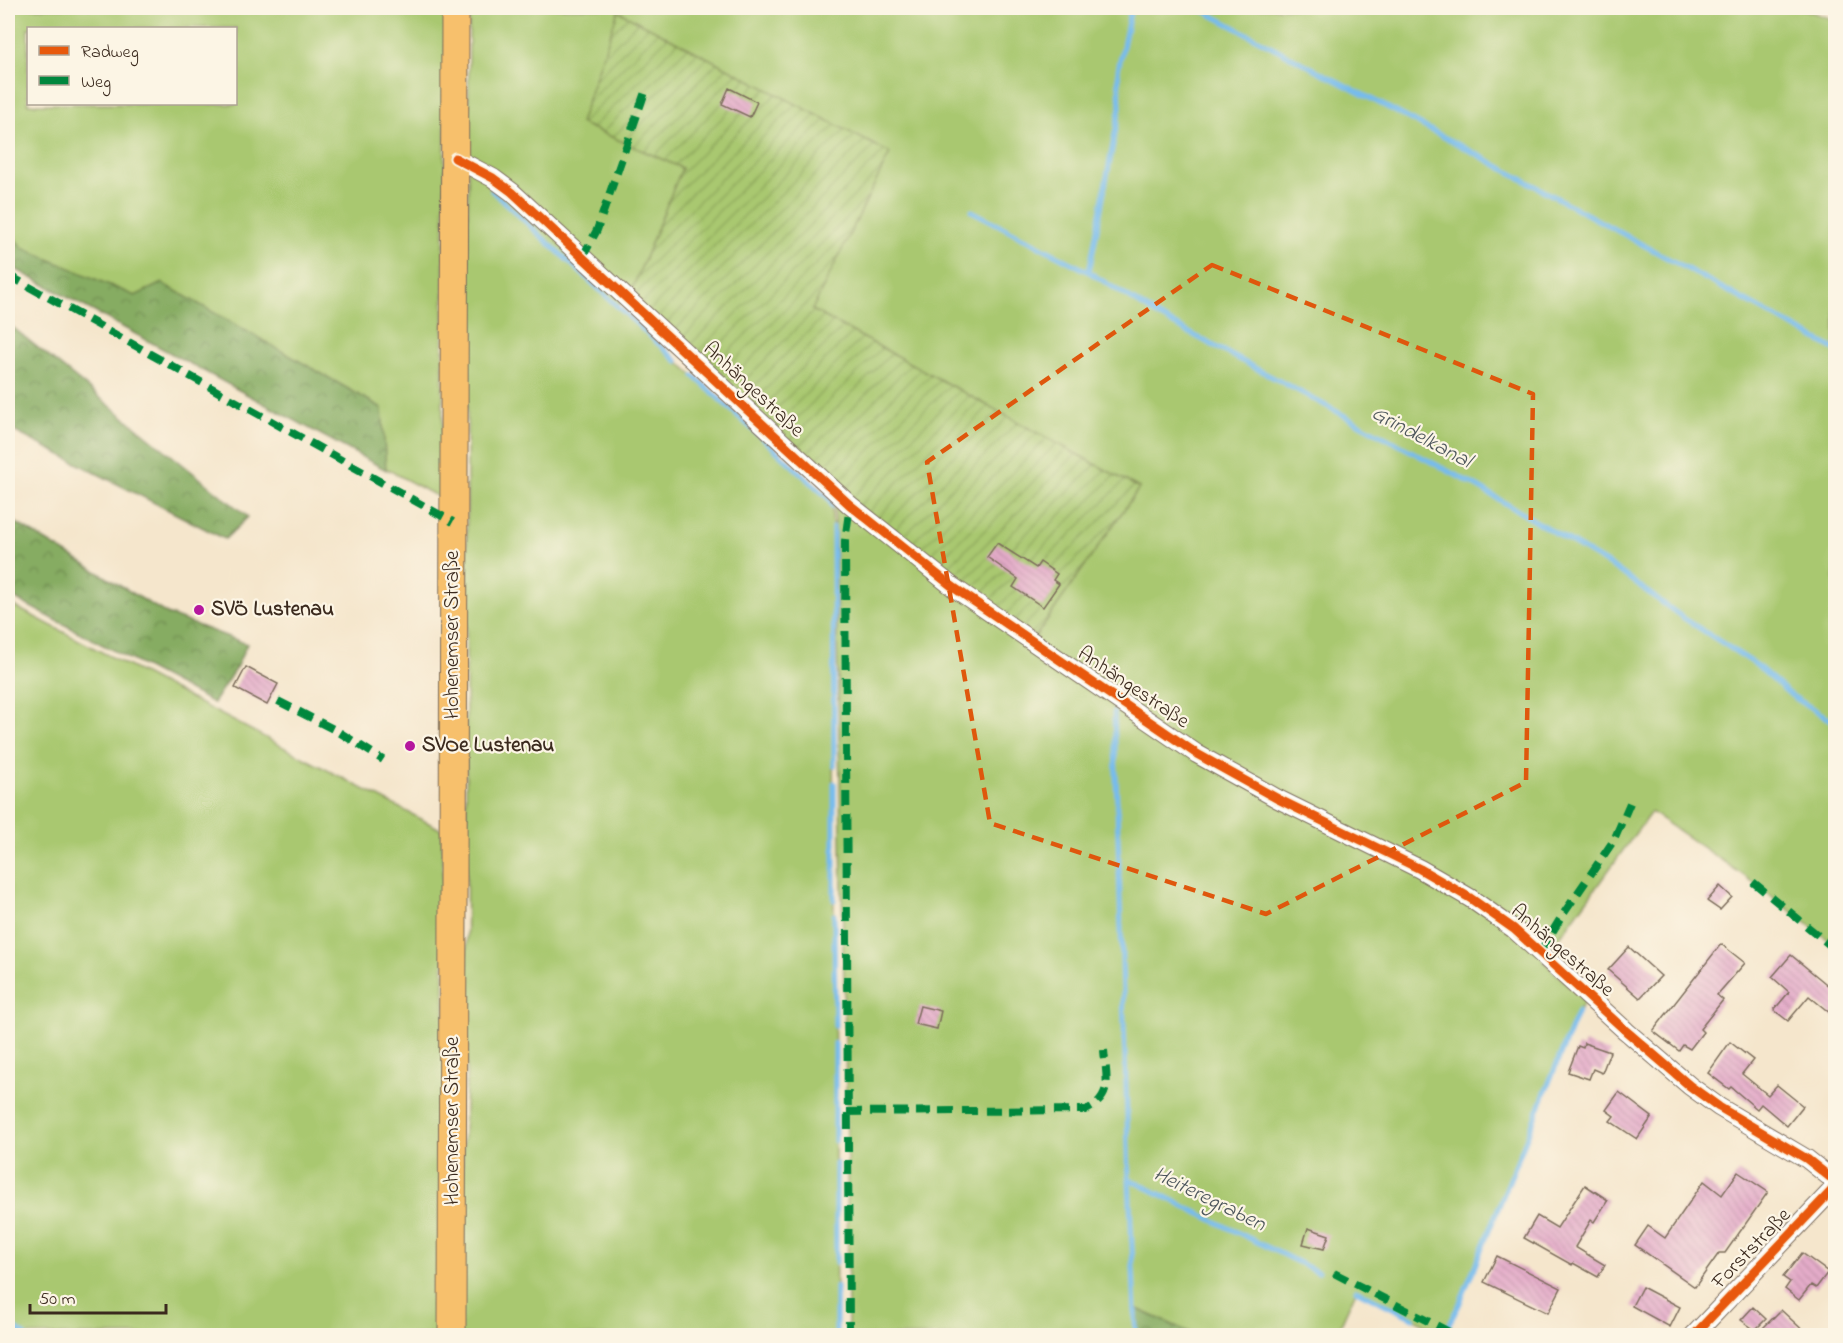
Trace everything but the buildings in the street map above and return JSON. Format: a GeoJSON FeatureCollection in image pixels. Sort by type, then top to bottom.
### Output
{"type":"FeatureCollection","features":[{"type":"Feature","properties":{"kind":"main road","name":"Hohenemser Straße"},"geometry":{"type":"LineString","coordinates":[[452,1335],[455,8]]}},
{"type":"Feature","properties":{"kind":"street","name":"Anhängestraße"},"geometry":{"type":"LineString","coordinates":[[455,158],[493,178],[512,192],[850,505],[953,587],[1197,754],[1278,799],[1420,869],[1470,898],[1514,929],[1684,1082],[1719,1107],[1807,1159],[1836,1184]]}},
{"type":"Feature","properties":{"kind":"street","name":"Forststraße"},"geometry":{"type":"LineString","coordinates":[[1693,1335],[1836,1184]]}},
{"type":"Feature","properties":{"kind":"highlighted area"},"geometry":{"type":"Polygon","coordinates":[[[1212,265],[1533,394],[1526,782],[1266,914],[990,823],[927,462],[1212,265]]]}},
{"type":"Feature","properties":{"kind":"green space"},"geometry":{"type":"Polygon","coordinates":[[[8,8],[446,8],[442,499],[8,264],[8,8]]]}},
{"type":"Feature","properties":{"kind":"green space"},"geometry":{"type":"Polygon","coordinates":[[[469,8],[1800,8],[1835,20],[1835,945],[1753,882],[1651,812],[1543,960],[1585,1002],[1578,1011],[1459,1305],[1444,1333],[1356,1291],[1336,1335],[1195,1335],[1135,1308],[1136,1335],[848,1336],[847,1140],[834,485],[1033,640],[1139,488],[812,310],[683,168],[629,297],[617,306],[829,499],[832,506],[836,1335],[455,1336],[467,1064],[469,8]],[[1113,708],[1119,870],[1114,712],[1113,708]]]}},
{"type":"Feature","properties":{"kind":"green space"},"geometry":{"type":"Polygon","coordinates":[[[618,11],[890,153],[812,310],[1139,488],[1033,640],[908,551],[629,297],[682,168],[580,123],[618,11]]]}},
{"type":"Feature","properties":{"kind":"green space"},"geometry":{"type":"Polygon","coordinates":[[[8,231],[23,248],[135,296],[162,283],[382,408],[386,470],[8,265],[8,231]]]}},
{"type":"Feature","properties":{"kind":"green space"},"geometry":{"type":"Polygon","coordinates":[[[8,325],[248,517],[225,539],[8,428],[8,325]]]}},
{"type":"Feature","properties":{"kind":"green space"},"geometry":{"type":"Polygon","coordinates":[[[8,518],[167,614],[247,644],[237,666],[213,703],[8,595],[8,518]]]}},
{"type":"Feature","properties":{"kind":"green space"},"geometry":{"type":"Polygon","coordinates":[[[8,603],[442,830],[449,1335],[8,1335],[8,603]]]}},
{"type":"Feature","properties":{"kind":"green space"},"geometry":{"type":"Polygon","coordinates":[[[1135,1308],[1195,1335],[1136,1335],[1135,1308]]]}},
{"type":"Feature","properties":{"kind":"waterway"},"geometry":{"type":"LineString","coordinates":[[1089,272],[1120,107],[1118,70],[1131,8]]}},
{"type":"Feature","properties":{"kind":"waterway"},"geometry":{"type":"LineString","coordinates":[[1198,8],[1480,156],[1836,350]]}},
{"type":"Feature","properties":{"kind":"waterway"},"geometry":{"type":"LineString","coordinates":[[492,191],[677,361]]}},
{"type":"Feature","properties":{"kind":"waterway","name":"Grindelkanal"},"geometry":{"type":"LineString","coordinates":[[972,211],[1089,272],[1158,316],[1478,487],[1616,569],[1682,617],[1755,664],[1792,696],[1836,723]]}},
{"type":"Feature","properties":{"kind":"waterway"},"geometry":{"type":"LineString","coordinates":[[694,376],[829,499],[832,506]]}},
{"type":"Feature","properties":{"kind":"waterway"},"geometry":{"type":"LineString","coordinates":[[833,527],[834,766]]}},
{"type":"Feature","properties":{"kind":"waterway"},"geometry":{"type":"LineString","coordinates":[[1114,712],[1129,1179]]}},
{"type":"Feature","properties":{"kind":"waterway"},"geometry":{"type":"LineString","coordinates":[[834,783],[834,900]]}},
{"type":"Feature","properties":{"kind":"waterway"},"geometry":{"type":"LineString","coordinates":[[834,915],[835,1026]]}},
{"type":"Feature","properties":{"kind":"waterway"},"geometry":{"type":"LineString","coordinates":[[1444,1333],[1459,1305],[1578,1011]]}},
{"type":"Feature","properties":{"kind":"waterway"},"geometry":{"type":"LineString","coordinates":[[835,1043],[835,1141]]}},
{"type":"Feature","properties":{"kind":"waterway"},"geometry":{"type":"LineString","coordinates":[[836,1163],[836,1263]]}},
{"type":"Feature","properties":{"kind":"waterway","name":"Heiteregraben"},"geometry":{"type":"LineString","coordinates":[[1136,1336],[1129,1179],[1318,1272]]}},
{"type":"Feature","properties":{"kind":"waterway"},"geometry":{"type":"LineString","coordinates":[[836,1287],[836,1336]]}},
{"type":"Feature","properties":{"kind":"waterway"},"geometry":{"type":"LineString","coordinates":[[1356,1290],[1413,1318]]}},
{"type":"Feature","properties":{"kind":"waterway","name":"Heiteregraben"},"geometry":{"type":"LineString","coordinates":[[8,1323],[26,1336]]}},
{"type":"Feature","properties":{"kind":"marked path"},"geometry":{"type":"LineString","coordinates":[[582,258],[597,230],[645,92]]}},
{"type":"Feature","properties":{"kind":"marked path"},"geometry":{"type":"LineString","coordinates":[[8,275],[453,522]]}},
{"type":"Feature","properties":{"kind":"marked path"},"geometry":{"type":"LineString","coordinates":[[849,1336],[845,541],[850,505]]}},
{"type":"Feature","properties":{"kind":"marked path"},"geometry":{"type":"LineString","coordinates":[[278,701],[339,732],[383,760]]}},
{"type":"Feature","properties":{"kind":"marked path"},"geometry":{"type":"LineString","coordinates":[[1540,952],[1614,840],[1630,803]]}},
{"type":"Feature","properties":{"kind":"marked path"},"geometry":{"type":"LineString","coordinates":[[1753,882],[1836,950]]}},
{"type":"Feature","properties":{"kind":"marked path"},"geometry":{"type":"LineString","coordinates":[[847,1112],[1086,1110],[1095,1105],[1105,1092],[1107,1077],[1104,1050]]}},
{"type":"Feature","properties":{"kind":"marked path"},"geometry":{"type":"LineString","coordinates":[[1334,1273],[1457,1336]]}},
{"type":"Feature","properties":{"kind":"cycle path"},"geometry":{"type":"LineString","coordinates":[[455,158],[493,178],[512,192],[850,505],[953,587],[1197,754],[1278,799],[1420,869],[1470,898],[1514,929],[1690,1086],[1719,1107],[1807,1159],[1836,1182]]}},
{"type":"Feature","properties":{"kind":"cycle path"},"geometry":{"type":"LineString","coordinates":[[1693,1336],[1836,1186]]}},
{"type":"Feature","properties":{"kind":"place","name":"SVÖ Lustenau"},"geometry":{"type":"Point","coordinates":[199,610]}},
{"type":"Feature","properties":{"kind":"place","name":"SVOe Lustenau"},"geometry":{"type":"Point","coordinates":[410,746]}}]}
